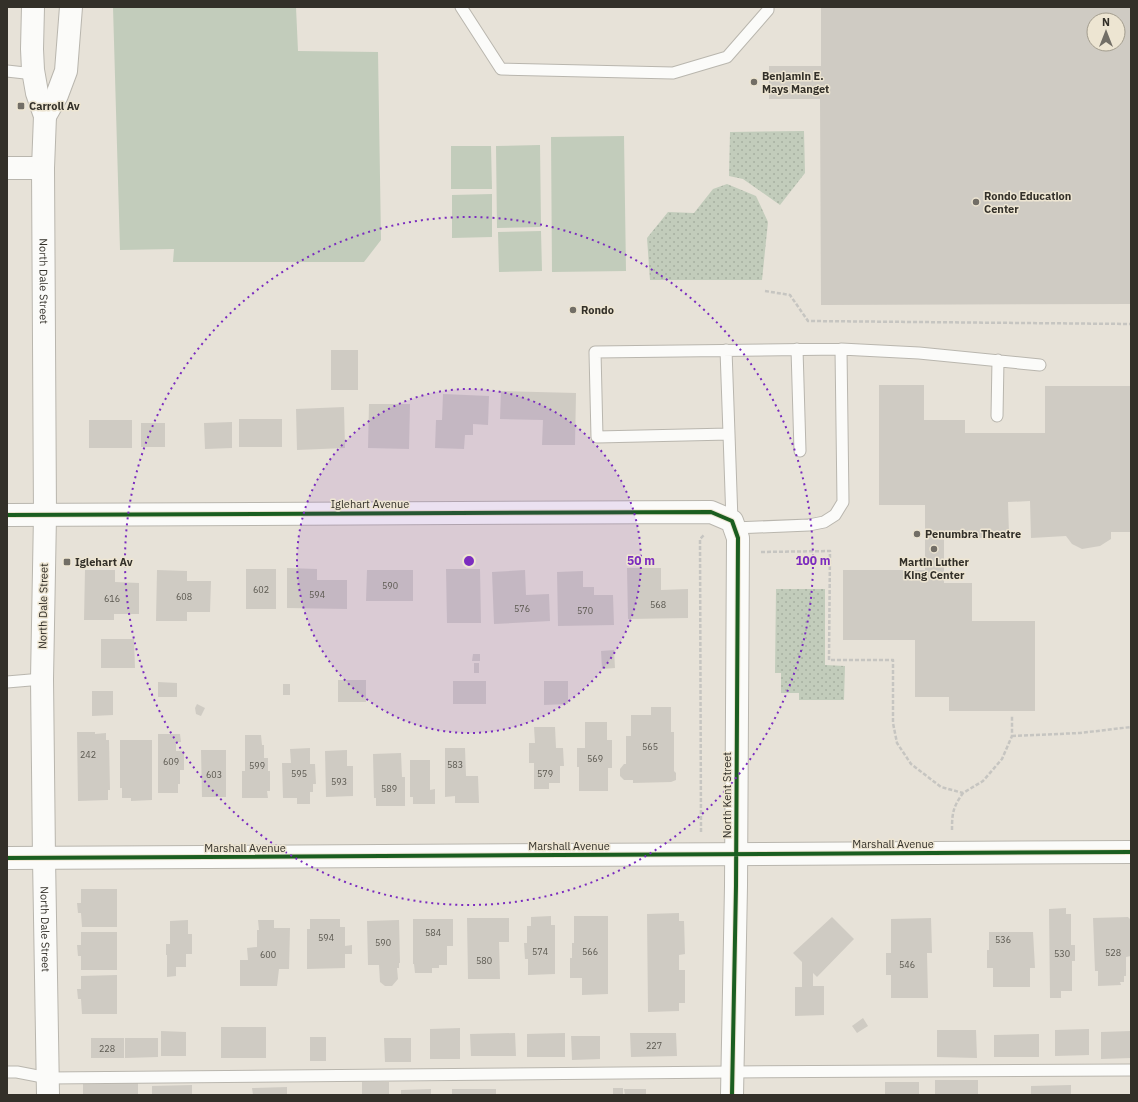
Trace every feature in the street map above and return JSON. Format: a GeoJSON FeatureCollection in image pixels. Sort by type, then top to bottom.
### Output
{"type":"FeatureCollection","features":[{"type":"Feature","properties":{"kind":"street","name":"North Dale Street"},"geometry":{"type":"LineString","coordinates":[[33,7],[32,49],[34,74],[37,93],[45,116],[43,168],[45,515],[42,679],[48,1087]]}},
{"type":"Feature","properties":{"kind":"street","name":"North Dale Street"},"geometry":{"type":"LineString","coordinates":[[45,116],[57,95],[66,72],[72,7]]}},
{"type":"Feature","properties":{"kind":"street"},"geometry":{"type":"LineString","coordinates":[[7,168],[43,168]]}},
{"type":"Feature","properties":{"kind":"street","name":"Iglehart Avenue"},"geometry":{"type":"LineString","coordinates":[[7,515],[711,512],[733,524]]}},
{"type":"Feature","properties":{"kind":"street","name":"North Kent Street"},"geometry":{"type":"LineString","coordinates":[[732,1095],[736,854],[738,538],[733,524]]}},
{"type":"Feature","properties":{"kind":"street","name":"Marshall Avenue"},"geometry":{"type":"LineString","coordinates":[[7,858],[1131,852]]}},
{"type":"Feature","properties":{"kind":"lane"},"geometry":{"type":"LineString","coordinates":[[462,7],[501,69],[673,73],[727,57],[768,10],[768,7]]}},
{"type":"Feature","properties":{"kind":"lane"},"geometry":{"type":"LineString","coordinates":[[7,71],[34,74]]}},
{"type":"Feature","properties":{"kind":"lane"},"geometry":{"type":"LineString","coordinates":[[726,350],[733,524],[809,525],[824,522],[835,515],[843,502],[841,348]]}},
{"type":"Feature","properties":{"kind":"lane"},"geometry":{"type":"LineString","coordinates":[[729,434],[597,436],[595,352],[841,348],[919,353],[1040,365]]}},
{"type":"Feature","properties":{"kind":"lane"},"geometry":{"type":"LineString","coordinates":[[797,349],[800,451]]}},
{"type":"Feature","properties":{"kind":"lane"},"geometry":{"type":"LineString","coordinates":[[997,416],[998,360]]}},
{"type":"Feature","properties":{"kind":"lane"},"geometry":{"type":"LineString","coordinates":[[7,682],[42,679]]}},
{"type":"Feature","properties":{"kind":"lane"},"geometry":{"type":"LineString","coordinates":[[7,1072],[17,1072],[48,1087],[732,1072],[1131,1070]]}},
{"type":"Feature","properties":{"kind":"path"},"geometry":{"type":"LineString","coordinates":[[765,291],[790,295],[808,321],[1131,324]]}},
{"type":"Feature","properties":{"kind":"path"},"geometry":{"type":"LineString","coordinates":[[701,836],[700,539],[709,530]]}},
{"type":"Feature","properties":{"kind":"path"},"geometry":{"type":"LineString","coordinates":[[758,547],[761,552],[830,551],[829,660],[893,660],[893,723],[897,743],[911,764],[941,787],[963,793]]}},
{"type":"Feature","properties":{"kind":"path"},"geometry":{"type":"LineString","coordinates":[[951,853],[952,820],[955,805],[963,793],[983,781],[1002,759],[1012,736],[1012,715]]}},
{"type":"Feature","properties":{"kind":"path"},"geometry":{"type":"LineString","coordinates":[[1012,736],[1080,733],[1131,727]]}},
{"type":"Feature","properties":{"kind":"green space"},"geometry":{"type":"Polygon","coordinates":[[[113,7],[296,7],[298,51],[378,52],[381,240],[364,262],[173,262],[174,249],[120,250],[113,7]]]}},
{"type":"Feature","properties":{"kind":"green space"},"geometry":{"type":"Polygon","coordinates":[[[804,131],[805,173],[780,205],[743,179],[729,176],[730,132],[804,131]]]}},
{"type":"Feature","properties":{"kind":"green space"},"geometry":{"type":"Polygon","coordinates":[[[624,136],[626,271],[552,272],[551,137],[624,136]]]}},
{"type":"Feature","properties":{"kind":"green space"},"geometry":{"type":"Polygon","coordinates":[[[540,145],[541,227],[497,228],[496,146],[540,145]]]}},
{"type":"Feature","properties":{"kind":"green space"},"geometry":{"type":"Polygon","coordinates":[[[451,146],[491,146],[492,189],[451,189],[451,146]]]}},
{"type":"Feature","properties":{"kind":"green space"},"geometry":{"type":"Polygon","coordinates":[[[727,184],[756,196],[768,222],[762,280],[650,280],[647,238],[668,212],[694,213],[713,189],[727,184]]]}},
{"type":"Feature","properties":{"kind":"green space"},"geometry":{"type":"Polygon","coordinates":[[[492,194],[492,237],[452,238],[452,195],[492,194]]]}},
{"type":"Feature","properties":{"kind":"green space"},"geometry":{"type":"Polygon","coordinates":[[[541,231],[542,271],[499,272],[498,232],[541,231]]]}},
{"type":"Feature","properties":{"kind":"green space"},"geometry":{"type":"Polygon","coordinates":[[[776,589],[825,589],[825,665],[845,666],[844,700],[799,700],[799,693],[781,693],[781,673],[775,673],[776,589]]]}},
{"type":"Feature","properties":{"kind":"building","name":"Rondo Education Center"},"geometry":{"type":"Polygon","coordinates":[[[821,7],[1131,7],[1131,304],[821,305],[820,99],[769,99],[769,66],[821,66],[821,7]]]}},
{"type":"Feature","properties":{"kind":"building"},"geometry":{"type":"Polygon","coordinates":[[[331,350],[358,350],[358,390],[331,390],[331,350]]]}},
{"type":"Feature","properties":{"kind":"building","name":"Martin Luther King Center"},"geometry":{"type":"Polygon","coordinates":[[[879,385],[924,385],[924,420],[965,420],[965,433],[1045,433],[1045,386],[1131,386],[1131,532],[1111,532],[1111,539],[1100,546],[1082,549],[1072,544],[1066,536],[1031,538],[1030,501],[1008,502],[1009,534],[1002,538],[944,538],[944,583],[972,583],[972,621],[1035,621],[1035,711],[949,711],[949,697],[915,697],[915,640],[843,640],[843,570],[925,570],[925,505],[879,505],[879,385]]]}},
{"type":"Feature","properties":{"kind":"building"},"geometry":{"type":"Polygon","coordinates":[[[501,391],[576,393],[575,445],[542,445],[543,420],[500,419],[501,391]]]}},
{"type":"Feature","properties":{"kind":"building"},"geometry":{"type":"Polygon","coordinates":[[[443,394],[489,396],[488,425],[473,424],[473,435],[465,435],[464,449],[435,448],[436,420],[442,420],[443,394]]]}},
{"type":"Feature","properties":{"kind":"building"},"geometry":{"type":"Polygon","coordinates":[[[369,404],[410,404],[409,449],[368,448],[369,404]]]}},
{"type":"Feature","properties":{"kind":"building"},"geometry":{"type":"Polygon","coordinates":[[[344,407],[345,448],[297,450],[296,409],[344,407]]]}},
{"type":"Feature","properties":{"kind":"building"},"geometry":{"type":"Polygon","coordinates":[[[239,419],[282,419],[282,447],[239,447],[239,419]]]}},
{"type":"Feature","properties":{"kind":"building"},"geometry":{"type":"Polygon","coordinates":[[[89,420],[132,420],[132,448],[89,448],[89,420]]]}},
{"type":"Feature","properties":{"kind":"building"},"geometry":{"type":"Polygon","coordinates":[[[232,422],[232,448],[205,449],[204,423],[232,422]]]}},
{"type":"Feature","properties":{"kind":"building"},"geometry":{"type":"Polygon","coordinates":[[[141,423],[165,423],[165,447],[141,447],[141,423]]]}},
{"type":"Feature","properties":{"kind":"building"},"geometry":{"type":"Polygon","coordinates":[[[287,568],[317,569],[317,580],[347,580],[347,609],[287,608],[287,568]]]}},
{"type":"Feature","properties":{"kind":"building"},"geometry":{"type":"Polygon","coordinates":[[[627,568],[661,568],[661,590],[688,589],[688,618],[628,619],[627,568]]]}},
{"type":"Feature","properties":{"kind":"building"},"geometry":{"type":"Polygon","coordinates":[[[246,569],[276,569],[276,609],[246,609],[246,569]]]}},
{"type":"Feature","properties":{"kind":"building"},"geometry":{"type":"Polygon","coordinates":[[[446,569],[480,569],[481,623],[447,623],[446,569]]]}},
{"type":"Feature","properties":{"kind":"building"},"geometry":{"type":"Polygon","coordinates":[[[85,570],[115,570],[115,582],[139,583],[139,614],[114,614],[114,620],[84,620],[85,570]]]}},
{"type":"Feature","properties":{"kind":"building"},"geometry":{"type":"Polygon","coordinates":[[[157,570],[187,571],[187,581],[211,581],[210,612],[187,612],[187,621],[156,621],[157,570]]]}},
{"type":"Feature","properties":{"kind":"building"},"geometry":{"type":"Polygon","coordinates":[[[367,570],[413,570],[413,601],[366,601],[367,570]]]}},
{"type":"Feature","properties":{"kind":"building"},"geometry":{"type":"Polygon","coordinates":[[[525,570],[526,595],[549,594],[550,621],[494,624],[492,572],[525,570]]]}},
{"type":"Feature","properties":{"kind":"building"},"geometry":{"type":"Polygon","coordinates":[[[583,571],[583,587],[594,587],[594,595],[613,595],[614,625],[558,626],[557,572],[583,571]]]}},
{"type":"Feature","properties":{"kind":"building"},"geometry":{"type":"Polygon","coordinates":[[[101,639],[134,639],[135,668],[101,668],[101,639]]]}},
{"type":"Feature","properties":{"kind":"building"},"geometry":{"type":"Polygon","coordinates":[[[614,650],[615,668],[602,669],[601,651],[614,650]]]}},
{"type":"Feature","properties":{"kind":"building"},"geometry":{"type":"Polygon","coordinates":[[[473,654],[480,654],[480,661],[472,661],[473,654]]]}},
{"type":"Feature","properties":{"kind":"building"},"geometry":{"type":"Polygon","coordinates":[[[474,663],[479,663],[479,673],[474,673],[474,663]]]}},
{"type":"Feature","properties":{"kind":"building"},"geometry":{"type":"Polygon","coordinates":[[[338,680],[366,680],[366,702],[338,702],[338,680]]]}},
{"type":"Feature","properties":{"kind":"building"},"geometry":{"type":"Polygon","coordinates":[[[453,681],[486,681],[486,704],[453,704],[453,681]]]}},
{"type":"Feature","properties":{"kind":"building"},"geometry":{"type":"Polygon","coordinates":[[[544,681],[568,681],[568,704],[544,705],[544,681]]]}},
{"type":"Feature","properties":{"kind":"building"},"geometry":{"type":"Polygon","coordinates":[[[158,682],[177,683],[177,697],[158,697],[158,682]]]}},
{"type":"Feature","properties":{"kind":"building"},"geometry":{"type":"Polygon","coordinates":[[[283,684],[290,684],[290,695],[283,695],[283,684]]]}},
{"type":"Feature","properties":{"kind":"building"},"geometry":{"type":"Polygon","coordinates":[[[92,691],[113,691],[113,715],[92,716],[92,691]]]}},
{"type":"Feature","properties":{"kind":"building"},"geometry":{"type":"Polygon","coordinates":[[[197,704],[205,708],[201,716],[196,714],[195,708],[197,704]]]}},
{"type":"Feature","properties":{"kind":"building"},"geometry":{"type":"Polygon","coordinates":[[[651,707],[671,707],[671,732],[674,732],[674,771],[676,773],[676,780],[671,782],[633,783],[633,780],[624,780],[620,776],[620,769],[624,764],[626,764],[626,736],[631,736],[631,715],[651,715],[651,707]]]}},
{"type":"Feature","properties":{"kind":"building"},"geometry":{"type":"Polygon","coordinates":[[[585,722],[607,722],[607,740],[612,740],[612,768],[608,768],[608,791],[579,791],[577,748],[585,748],[585,722]]]}},
{"type":"Feature","properties":{"kind":"building"},"geometry":{"type":"Polygon","coordinates":[[[534,727],[555,727],[556,748],[563,748],[564,766],[560,766],[560,783],[549,783],[549,789],[534,789],[534,763],[529,763],[529,743],[535,743],[534,727]]]}},
{"type":"Feature","properties":{"kind":"building"},"geometry":{"type":"Polygon","coordinates":[[[77,732],[95,732],[95,734],[106,733],[106,740],[109,740],[110,790],[108,790],[108,800],[78,801],[77,732]]]}},
{"type":"Feature","properties":{"kind":"building"},"geometry":{"type":"Polygon","coordinates":[[[158,734],[180,734],[181,742],[176,742],[176,751],[184,751],[184,770],[180,770],[180,784],[178,784],[178,793],[158,793],[158,734]]]}},
{"type":"Feature","properties":{"kind":"building"},"geometry":{"type":"Polygon","coordinates":[[[245,735],[261,735],[262,745],[264,745],[264,758],[268,758],[268,771],[270,771],[270,791],[267,791],[268,798],[242,798],[242,771],[245,771],[245,735]]]}},
{"type":"Feature","properties":{"kind":"building"},"geometry":{"type":"Polygon","coordinates":[[[120,740],[152,740],[152,800],[131,801],[131,798],[122,798],[122,788],[120,788],[120,740]]]}},
{"type":"Feature","properties":{"kind":"building"},"geometry":{"type":"Polygon","coordinates":[[[310,748],[310,764],[315,764],[316,784],[313,784],[313,792],[310,792],[310,804],[297,804],[297,798],[283,798],[282,763],[291,763],[290,749],[310,748]]]}},
{"type":"Feature","properties":{"kind":"building"},"geometry":{"type":"Polygon","coordinates":[[[445,748],[465,748],[466,776],[478,776],[479,803],[455,803],[455,796],[445,797],[445,748]]]}},
{"type":"Feature","properties":{"kind":"building"},"geometry":{"type":"Polygon","coordinates":[[[201,750],[226,750],[226,797],[202,797],[201,750]]]}},
{"type":"Feature","properties":{"kind":"building"},"geometry":{"type":"Polygon","coordinates":[[[347,750],[347,766],[353,766],[353,796],[326,797],[325,751],[347,750]]]}},
{"type":"Feature","properties":{"kind":"building"},"geometry":{"type":"Polygon","coordinates":[[[401,753],[402,777],[405,777],[405,806],[376,806],[376,798],[374,798],[373,754],[401,753]]]}},
{"type":"Feature","properties":{"kind":"building"},"geometry":{"type":"Polygon","coordinates":[[[410,760],[430,760],[430,790],[435,789],[435,804],[413,804],[413,797],[410,797],[410,760]]]}},
{"type":"Feature","properties":{"kind":"building"},"geometry":{"type":"Polygon","coordinates":[[[81,889],[117,889],[117,927],[82,927],[81,913],[78,913],[77,903],[81,903],[81,889]]]}},
{"type":"Feature","properties":{"kind":"building"},"geometry":{"type":"Polygon","coordinates":[[[1066,908],[1066,914],[1071,914],[1071,945],[1075,945],[1075,961],[1072,961],[1072,991],[1061,991],[1061,998],[1050,998],[1049,909],[1066,908]]]}},
{"type":"Feature","properties":{"kind":"building"},"geometry":{"type":"Polygon","coordinates":[[[679,913],[679,921],[684,921],[685,954],[679,955],[679,970],[685,970],[685,1003],[679,1003],[679,1011],[648,1012],[647,914],[679,913]]]}},
{"type":"Feature","properties":{"kind":"building"},"geometry":{"type":"Polygon","coordinates":[[[551,916],[551,925],[555,925],[555,974],[528,975],[528,959],[525,959],[524,943],[527,943],[527,926],[531,926],[531,917],[551,916]]]}},
{"type":"Feature","properties":{"kind":"building"},"geometry":{"type":"Polygon","coordinates":[[[574,916],[608,916],[608,994],[582,995],[582,978],[570,978],[570,958],[572,958],[572,943],[574,943],[574,916]]]}},
{"type":"Feature","properties":{"kind":"building"},"geometry":{"type":"Polygon","coordinates":[[[832,917],[854,939],[817,977],[813,973],[813,986],[824,986],[824,1015],[795,1016],[795,987],[802,987],[802,962],[793,953],[832,917]]]}},
{"type":"Feature","properties":{"kind":"building"},"geometry":{"type":"Polygon","coordinates":[[[1128,917],[1131,920],[1131,956],[1126,957],[1126,976],[1124,976],[1124,982],[1120,982],[1121,985],[1098,986],[1098,971],[1095,971],[1093,918],[1128,917]]]}},
{"type":"Feature","properties":{"kind":"building"},"geometry":{"type":"Polygon","coordinates":[[[467,918],[509,918],[509,942],[499,942],[500,979],[468,979],[467,918]]]}},
{"type":"Feature","properties":{"kind":"building"},"geometry":{"type":"Polygon","coordinates":[[[931,918],[932,953],[927,953],[928,998],[891,998],[891,975],[886,975],[886,953],[891,953],[891,919],[931,918]]]}},
{"type":"Feature","properties":{"kind":"building"},"geometry":{"type":"Polygon","coordinates":[[[310,919],[340,919],[340,927],[345,927],[345,946],[352,945],[352,954],[345,954],[345,968],[307,969],[307,929],[310,929],[310,919]]]}},
{"type":"Feature","properties":{"kind":"building"},"geometry":{"type":"Polygon","coordinates":[[[413,919],[453,919],[453,946],[447,946],[447,965],[439,965],[439,968],[432,968],[432,973],[415,973],[413,964],[413,919]]]}},
{"type":"Feature","properties":{"kind":"building"},"geometry":{"type":"Polygon","coordinates":[[[188,920],[188,934],[192,934],[192,954],[186,954],[186,967],[176,967],[176,976],[167,977],[166,944],[170,944],[170,921],[188,920]]]}},
{"type":"Feature","properties":{"kind":"building"},"geometry":{"type":"Polygon","coordinates":[[[258,920],[274,920],[274,928],[290,928],[289,969],[279,969],[277,986],[240,986],[240,960],[248,960],[247,948],[257,947],[257,930],[259,930],[258,920]]]}},
{"type":"Feature","properties":{"kind":"building"},"geometry":{"type":"Polygon","coordinates":[[[399,920],[400,963],[399,968],[397,968],[398,979],[392,986],[385,986],[380,982],[379,965],[368,965],[367,921],[399,920]]]}},
{"type":"Feature","properties":{"kind":"building"},"geometry":{"type":"Polygon","coordinates":[[[81,932],[117,932],[117,970],[81,970],[81,956],[78,956],[77,945],[81,945],[81,932]]]}},
{"type":"Feature","properties":{"kind":"building"},"geometry":{"type":"Polygon","coordinates":[[[989,932],[1033,932],[1035,968],[1030,968],[1030,987],[993,987],[993,968],[987,968],[989,932]]]}},
{"type":"Feature","properties":{"kind":"building"},"geometry":{"type":"Polygon","coordinates":[[[117,975],[117,1014],[82,1014],[81,999],[78,999],[77,989],[81,989],[81,976],[117,975]]]}},
{"type":"Feature","properties":{"kind":"building"},"geometry":{"type":"Polygon","coordinates":[[[863,1018],[868,1026],[857,1033],[852,1026],[863,1018]]]}},
{"type":"Feature","properties":{"kind":"building"},"geometry":{"type":"Polygon","coordinates":[[[221,1027],[266,1027],[266,1058],[221,1058],[221,1027]]]}},
{"type":"Feature","properties":{"kind":"building"},"geometry":{"type":"Polygon","coordinates":[[[460,1028],[460,1059],[430,1059],[430,1029],[460,1028]]]}},
{"type":"Feature","properties":{"kind":"building"},"geometry":{"type":"Polygon","coordinates":[[[1089,1029],[1089,1055],[1055,1056],[1055,1030],[1089,1029]]]}},
{"type":"Feature","properties":{"kind":"building"},"geometry":{"type":"Polygon","coordinates":[[[937,1030],[976,1030],[977,1058],[937,1057],[937,1030]]]}},
{"type":"Feature","properties":{"kind":"building"},"geometry":{"type":"Polygon","coordinates":[[[161,1031],[186,1032],[186,1056],[161,1056],[161,1031]]]}},
{"type":"Feature","properties":{"kind":"building"},"geometry":{"type":"Polygon","coordinates":[[[1131,1031],[1131,1058],[1101,1059],[1101,1032],[1131,1031]]]}},
{"type":"Feature","properties":{"kind":"building"},"geometry":{"type":"Polygon","coordinates":[[[515,1033],[516,1056],[471,1056],[470,1034],[515,1033]]]}},
{"type":"Feature","properties":{"kind":"building"},"geometry":{"type":"Polygon","coordinates":[[[565,1033],[565,1057],[527,1057],[527,1034],[565,1033]]]}},
{"type":"Feature","properties":{"kind":"building"},"geometry":{"type":"Polygon","coordinates":[[[630,1033],[676,1033],[677,1056],[631,1057],[630,1033]]]}},
{"type":"Feature","properties":{"kind":"building"},"geometry":{"type":"Polygon","coordinates":[[[1039,1034],[1039,1057],[994,1057],[994,1035],[1039,1034]]]}},
{"type":"Feature","properties":{"kind":"building"},"geometry":{"type":"Polygon","coordinates":[[[571,1036],[600,1036],[600,1059],[572,1060],[571,1036]]]}},
{"type":"Feature","properties":{"kind":"building"},"geometry":{"type":"Polygon","coordinates":[[[310,1037],[326,1037],[326,1061],[310,1061],[310,1037]]]}},
{"type":"Feature","properties":{"kind":"building"},"geometry":{"type":"Polygon","coordinates":[[[91,1038],[124,1038],[124,1058],[91,1058],[91,1038]]]}},
{"type":"Feature","properties":{"kind":"building"},"geometry":{"type":"Polygon","coordinates":[[[125,1038],[158,1038],[158,1057],[125,1058],[125,1038]]]}},
{"type":"Feature","properties":{"kind":"building"},"geometry":{"type":"Polygon","coordinates":[[[384,1038],[411,1038],[411,1062],[385,1062],[384,1038]]]}},
{"type":"Feature","properties":{"kind":"building"},"geometry":{"type":"Polygon","coordinates":[[[935,1080],[978,1080],[978,1095],[935,1095],[935,1080]]]}},
{"type":"Feature","properties":{"kind":"building"},"geometry":{"type":"Polygon","coordinates":[[[362,1082],[389,1082],[389,1095],[362,1095],[362,1082]]]}},
{"type":"Feature","properties":{"kind":"building"},"geometry":{"type":"Polygon","coordinates":[[[885,1082],[919,1082],[919,1095],[885,1095],[885,1082]]]}},
{"type":"Feature","properties":{"kind":"building"},"geometry":{"type":"Polygon","coordinates":[[[138,1083],[138,1095],[83,1095],[83,1084],[138,1083]]]}},
{"type":"Feature","properties":{"kind":"building"},"geometry":{"type":"Polygon","coordinates":[[[192,1085],[192,1095],[152,1095],[152,1086],[192,1085]]]}},
{"type":"Feature","properties":{"kind":"building"},"geometry":{"type":"Polygon","coordinates":[[[1071,1085],[1071,1095],[1031,1095],[1031,1086],[1071,1085]]]}},
{"type":"Feature","properties":{"kind":"building"},"geometry":{"type":"Polygon","coordinates":[[[287,1087],[287,1095],[253,1095],[252,1088],[287,1087]]]}},
{"type":"Feature","properties":{"kind":"building"},"geometry":{"type":"Polygon","coordinates":[[[613,1088],[623,1088],[623,1095],[613,1095],[613,1088]]]}},
{"type":"Feature","properties":{"kind":"building"},"geometry":{"type":"Polygon","coordinates":[[[431,1089],[431,1095],[401,1095],[401,1090],[431,1089]]]}},
{"type":"Feature","properties":{"kind":"building"},"geometry":{"type":"Polygon","coordinates":[[[452,1089],[496,1089],[496,1095],[452,1095],[452,1089]]]}},
{"type":"Feature","properties":{"kind":"building"},"geometry":{"type":"Polygon","coordinates":[[[624,1089],[646,1089],[646,1095],[625,1095],[624,1089]]]}},
{"type":"Feature","properties":{"kind":"cycle path"},"geometry":{"type":"LineString","coordinates":[[7,515],[711,512],[732,521],[738,538],[736,886],[732,1095]]}},
{"type":"Feature","properties":{"kind":"cycle path"},"geometry":{"type":"LineString","coordinates":[[7,858],[1131,852]]}},
{"type":"Feature","properties":{"kind":"place","name":"Benjamin E. Mays Manget"},"geometry":{"type":"Point","coordinates":[754,82]}},
{"type":"Feature","properties":{"kind":"place","name":"Carroll Av"},"geometry":{"type":"Point","coordinates":[21,106]}},
{"type":"Feature","properties":{"kind":"place","name":"Rondo Education Center"},"geometry":{"type":"Point","coordinates":[976,202]}},
{"type":"Feature","properties":{"kind":"place","name":"Rondo"},"geometry":{"type":"Point","coordinates":[573,310]}},
{"type":"Feature","properties":{"kind":"place","name":"Penumbra Theatre"},"geometry":{"type":"Point","coordinates":[917,534]}},
{"type":"Feature","properties":{"kind":"place","name":"Martin Luther King Center"},"geometry":{"type":"Point","coordinates":[934,549]}},
{"type":"Feature","properties":{"kind":"place","name":"Iglehart Av"},"geometry":{"type":"Point","coordinates":[67,562]}}]}
